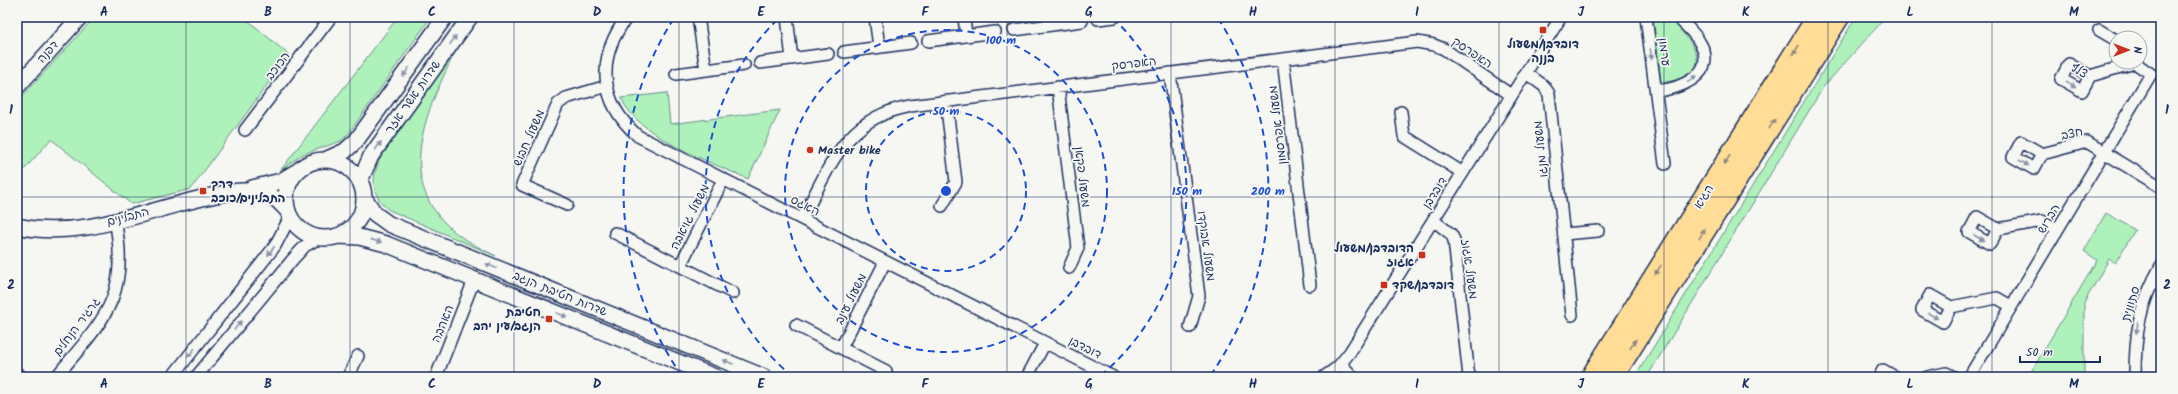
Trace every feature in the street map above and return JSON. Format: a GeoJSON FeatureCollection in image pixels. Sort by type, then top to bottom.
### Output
{"type":"FeatureCollection","features":[{"type":"Feature","properties":{"kind":"highway","name":"הגיא"},"geometry":{"type":"LineString","coordinates":[[1591,377],[1817,17]]}},
{"type":"Feature","properties":{"kind":"highway","name":"הגיא"},"geometry":{"type":"LineString","coordinates":[[1613,377],[1839,17]]}},
{"type":"Feature","properties":{"kind":"street","name":"דפנה"},"geometry":{"type":"LineString","coordinates":[[17,87],[80,17]]}},
{"type":"Feature","properties":{"kind":"street","name":"הכוכב"},"geometry":{"type":"LineString","coordinates":[[245,130],[331,17]]}},
{"type":"Feature","properties":{"kind":"street","name":"שדרות אשר אזר"},"geometry":{"type":"LineString","coordinates":[[325,160],[345,151],[356,141],[444,17]]}},
{"type":"Feature","properties":{"kind":"street","name":"שדרות אשר אזר"},"geometry":{"type":"LineString","coordinates":[[360,181],[371,156],[470,17]]}},
{"type":"Feature","properties":{"kind":"street","name":"האגס"},"geometry":{"type":"LineString","coordinates":[[627,17],[612,40],[606,68],[607,86],[613,106],[620,117],[638,136],[1045,343]]}},
{"type":"Feature","properties":{"kind":"street"},"geometry":{"type":"LineString","coordinates":[[698,17],[706,70]]}},
{"type":"Feature","properties":{"kind":"street"},"geometry":{"type":"LineString","coordinates":[[788,17],[792,59]]}},
{"type":"Feature","properties":{"kind":"street"},"geometry":{"type":"LineString","coordinates":[[875,17],[879,48]]}},
{"type":"Feature","properties":{"kind":"street"},"geometry":{"type":"LineString","coordinates":[[964,17],[966,36]]}},
{"type":"Feature","properties":{"kind":"street"},"geometry":{"type":"LineString","coordinates":[[1098,19],[1115,17]]}},
{"type":"Feature","properties":{"kind":"street","name":"דובדבן"},"geometry":{"type":"LineString","coordinates":[[1324,377],[1341,364],[1561,17]]}},
{"type":"Feature","properties":{"kind":"street","name":"ערמון"},"geometry":{"type":"LineString","coordinates":[[1646,17],[1665,164]]}},
{"type":"Feature","properties":{"kind":"street"},"geometry":{"type":"LineString","coordinates":[[1656,91],[1676,88],[1692,80],[1703,68],[1705,60],[1701,43],[1678,17]]}},
{"type":"Feature","properties":{"kind":"street"},"geometry":{"type":"LineString","coordinates":[[1014,30],[1050,21],[1082,21]]}},
{"type":"Feature","properties":{"kind":"street"},"geometry":{"type":"LineString","coordinates":[[2099,30],[2108,35]]}},
{"type":"Feature","properties":{"kind":"street"},"geometry":{"type":"LineString","coordinates":[[928,41],[995,32]]}},
{"type":"Feature","properties":{"kind":"street"},"geometry":{"type":"LineString","coordinates":[[844,52],[911,43]]}},
{"type":"Feature","properties":{"kind":"street","name":"האפרסק"},"geometry":{"type":"LineString","coordinates":[[802,219],[843,145],[860,126],[874,117],[891,110],[946,101],[1283,58],[1399,44],[1423,43],[1439,47],[1450,52],[1511,95]]}},
{"type":"Feature","properties":{"kind":"street"},"geometry":{"type":"LineString","coordinates":[[760,63],[828,54]]}},
{"type":"Feature","properties":{"kind":"street","name":"משעול אפרסמון"},"geometry":{"type":"LineString","coordinates":[[1283,58],[1310,285]]}},
{"type":"Feature","properties":{"kind":"street"},"geometry":{"type":"LineString","coordinates":[[676,74],[744,65]]}},
{"type":"Feature","properties":{"kind":"street","name":"צלף"},"geometry":{"type":"LineString","coordinates":[[2090,76],[2111,70]]}},
{"type":"Feature","properties":{"kind":"street","name":"צלף"},"geometry":{"type":"LineString","coordinates":[[2145,70],[2151,74]]}},
{"type":"Feature","properties":{"kind":"street","name":"משעול אבוקדו"},"geometry":{"type":"LineString","coordinates":[[1170,73],[1199,296],[1190,327]]}},
{"type":"Feature","properties":{"kind":"street","name":"משעול מנגו"},"geometry":{"type":"LineString","coordinates":[[1526,73],[1544,86],[1549,94],[1572,315]]}},
{"type":"Feature","properties":{"kind":"street","name":"הברוש"},"geometry":{"type":"LineString","coordinates":[[1969,377],[2151,74]]}},
{"type":"Feature","properties":{"kind":"street","name":"משעול חבוש"},"geometry":{"type":"LineString","coordinates":[[567,205],[522,185],[558,104],[566,98],[607,86]]}},
{"type":"Feature","properties":{"kind":"street","name":"משעול פקאן"},"geometry":{"type":"LineString","coordinates":[[1058,87],[1078,248],[1069,268]]}},
{"type":"Feature","properties":{"kind":"street"},"geometry":{"type":"LineString","coordinates":[[942,206],[956,182],[946,101]]}},
{"type":"Feature","properties":{"kind":"street"},"geometry":{"type":"LineString","coordinates":[[1401,112],[1404,136],[1462,173]]}},
{"type":"Feature","properties":{"kind":"street","name":"חצב"},"geometry":{"type":"LineString","coordinates":[[2042,154],[2087,142],[2161,187]]}},
{"type":"Feature","properties":{"kind":"street"},"geometry":{"type":"LineString","coordinates":[[172,377],[275,246],[289,214],[287,193],[290,181],[298,171],[307,164],[325,160],[344,164],[353,171],[360,181],[365,199],[363,212],[357,222],[349,231],[338,236],[319,238],[305,246],[196,377]]}},
{"type":"Feature","properties":{"kind":"street","name":"התבלינים"},"geometry":{"type":"LineString","coordinates":[[17,226],[46,230],[71,229],[281,181],[298,171]]}},
{"type":"Feature","properties":{"kind":"street","name":"משעול גויאבה"},"geometry":{"type":"LineString","coordinates":[[680,266],[723,180]]}},
{"type":"Feature","properties":{"kind":"street","name":"התבלינים"},"geometry":{"type":"LineString","coordinates":[[237,192],[251,191],[266,193],[278,200],[289,214]]}},
{"type":"Feature","properties":{"kind":"street","name":"שדרות חטיבת הנגב"},"geometry":{"type":"LineString","coordinates":[[365,199],[372,212],[389,224],[764,377]]}},
{"type":"Feature","properties":{"kind":"street"},"geometry":{"type":"LineString","coordinates":[[289,214],[302,231],[319,238]]}},
{"type":"Feature","properties":{"kind":"street","name":"גרגיר הנחלים"},"geometry":{"type":"LineString","coordinates":[[56,377],[98,326],[115,294],[120,263],[115,220]]}},
{"type":"Feature","properties":{"kind":"street","name":"משעול אגוז"},"geometry":{"type":"LineString","coordinates":[[1433,220],[1451,234],[1454,240],[1469,377]]}},
{"type":"Feature","properties":{"kind":"street"},"geometry":{"type":"LineString","coordinates":[[1998,229],[2042,221],[2058,229]]}},
{"type":"Feature","properties":{"kind":"street"},"geometry":{"type":"LineString","coordinates":[[1564,234],[1598,231]]}},
{"type":"Feature","properties":{"kind":"street","name":"משעול גויאבה"},"geometry":{"type":"LineString","coordinates":[[615,233],[733,293]]}},
{"type":"Feature","properties":{"kind":"street","name":"שדרות חטיבת הנגב"},"geometry":{"type":"LineString","coordinates":[[338,236],[359,237],[386,244],[715,377]]}},
{"type":"Feature","properties":{"kind":"street","name":"משעול עינב"},"geometry":{"type":"LineString","coordinates":[[841,348],[885,262]]}},
{"type":"Feature","properties":{"kind":"street","name":"סתוונית"},"geometry":{"type":"LineString","coordinates":[[2135,377],[2136,339],[2139,315],[2146,296],[2161,266]]}},
{"type":"Feature","properties":{"kind":"street","name":"האהבה"},"geometry":{"type":"LineString","coordinates":[[436,377],[474,280]]}},
{"type":"Feature","properties":{"kind":"street"},"geometry":{"type":"LineString","coordinates":[[1951,307],[1997,298],[2011,306]]}},
{"type":"Feature","properties":{"kind":"street"},"geometry":{"type":"LineString","coordinates":[[796,325],[886,371]]}},
{"type":"Feature","properties":{"kind":"street"},"geometry":{"type":"LineString","coordinates":[[1027,377],[1045,343]]}},
{"type":"Feature","properties":{"kind":"street","name":"דובדבן"},"geometry":{"type":"LineString","coordinates":[[1045,343],[1113,377]]}},
{"type":"Feature","properties":{"kind":"street"},"geometry":{"type":"LineString","coordinates":[[348,377],[358,356]]}},
{"type":"Feature","properties":{"kind":"street"},"geometry":{"type":"LineString","coordinates":[[1341,364],[1353,377]]}},
{"type":"Feature","properties":{"kind":"street"},"geometry":{"type":"LineString","coordinates":[[1879,377],[1883,370],[1895,377]]}},
{"type":"Feature","properties":{"kind":"street"},"geometry":{"type":"LineString","coordinates":[[17,373],[21,377]]}},
{"type":"Feature","properties":{"kind":"street"},"geometry":{"type":"LineString","coordinates":[[1927,377],[1946,373],[1954,377]]}},
{"type":"Feature","properties":{"kind":"green space"},"geometry":{"type":"Polygon","coordinates":[[[95,17],[244,17],[289,55],[191,189],[131,204],[51,139],[17,178],[17,102],[95,17]]]}},
{"type":"Feature","properties":{"kind":"green space"},"geometry":{"type":"Polygon","coordinates":[[[398,17],[431,17],[349,133],[341,141],[301,155],[280,171],[398,17]]]}},
{"type":"Feature","properties":{"kind":"green space"},"geometry":{"type":"Polygon","coordinates":[[[1653,17],[1669,17],[1694,48],[1697,57],[1696,65],[1691,73],[1661,83],[1653,17]]]}},
{"type":"Feature","properties":{"kind":"green space"},"geometry":{"type":"Polygon","coordinates":[[[1856,17],[1886,17],[1824,86],[1647,377],[1635,377],[1856,17]]]}},
{"type":"Feature","properties":{"kind":"green space"},"geometry":{"type":"Polygon","coordinates":[[[456,50],[436,93],[422,138],[420,160],[422,182],[430,203],[450,228],[476,246],[496,256],[389,210],[378,198],[375,192],[375,172],[381,157],[456,50]]]}},
{"type":"Feature","properties":{"kind":"green space"},"geometry":{"type":"Polygon","coordinates":[[[667,93],[670,124],[780,110],[748,179],[695,156],[659,136],[643,125],[630,112],[621,98],[667,93]]]}},
{"type":"Feature","properties":{"kind":"green space"},"geometry":{"type":"Polygon","coordinates":[[[2106,213],[2135,230],[2115,263],[2109,259],[2084,303],[2084,377],[2028,377],[2097,260],[2084,251],[2106,213]]]}},
{"type":"Feature","properties":{"kind":"place","name":"דובדבן/משעול בננה"},"geometry":{"type":"Point","coordinates":[1543,30]}},
{"type":"Feature","properties":{"kind":"place","name":"Master bike"},"geometry":{"type":"Point","coordinates":[810,150]}},
{"type":"Feature","properties":{"kind":"place","name":"דרך התבלינים/כוכב"},"geometry":{"type":"Point","coordinates":[203,191]}},
{"type":"Feature","properties":{"kind":"place","name":"הדובדבן/משעול אגוז"},"geometry":{"type":"Point","coordinates":[1422,255]}},
{"type":"Feature","properties":{"kind":"place","name":"דובדבן/שקד"},"geometry":{"type":"Point","coordinates":[1384,285]}},
{"type":"Feature","properties":{"kind":"place","name":"חטיבת הנגב/עין יהב"},"geometry":{"type":"Point","coordinates":[549,319]}}]}
